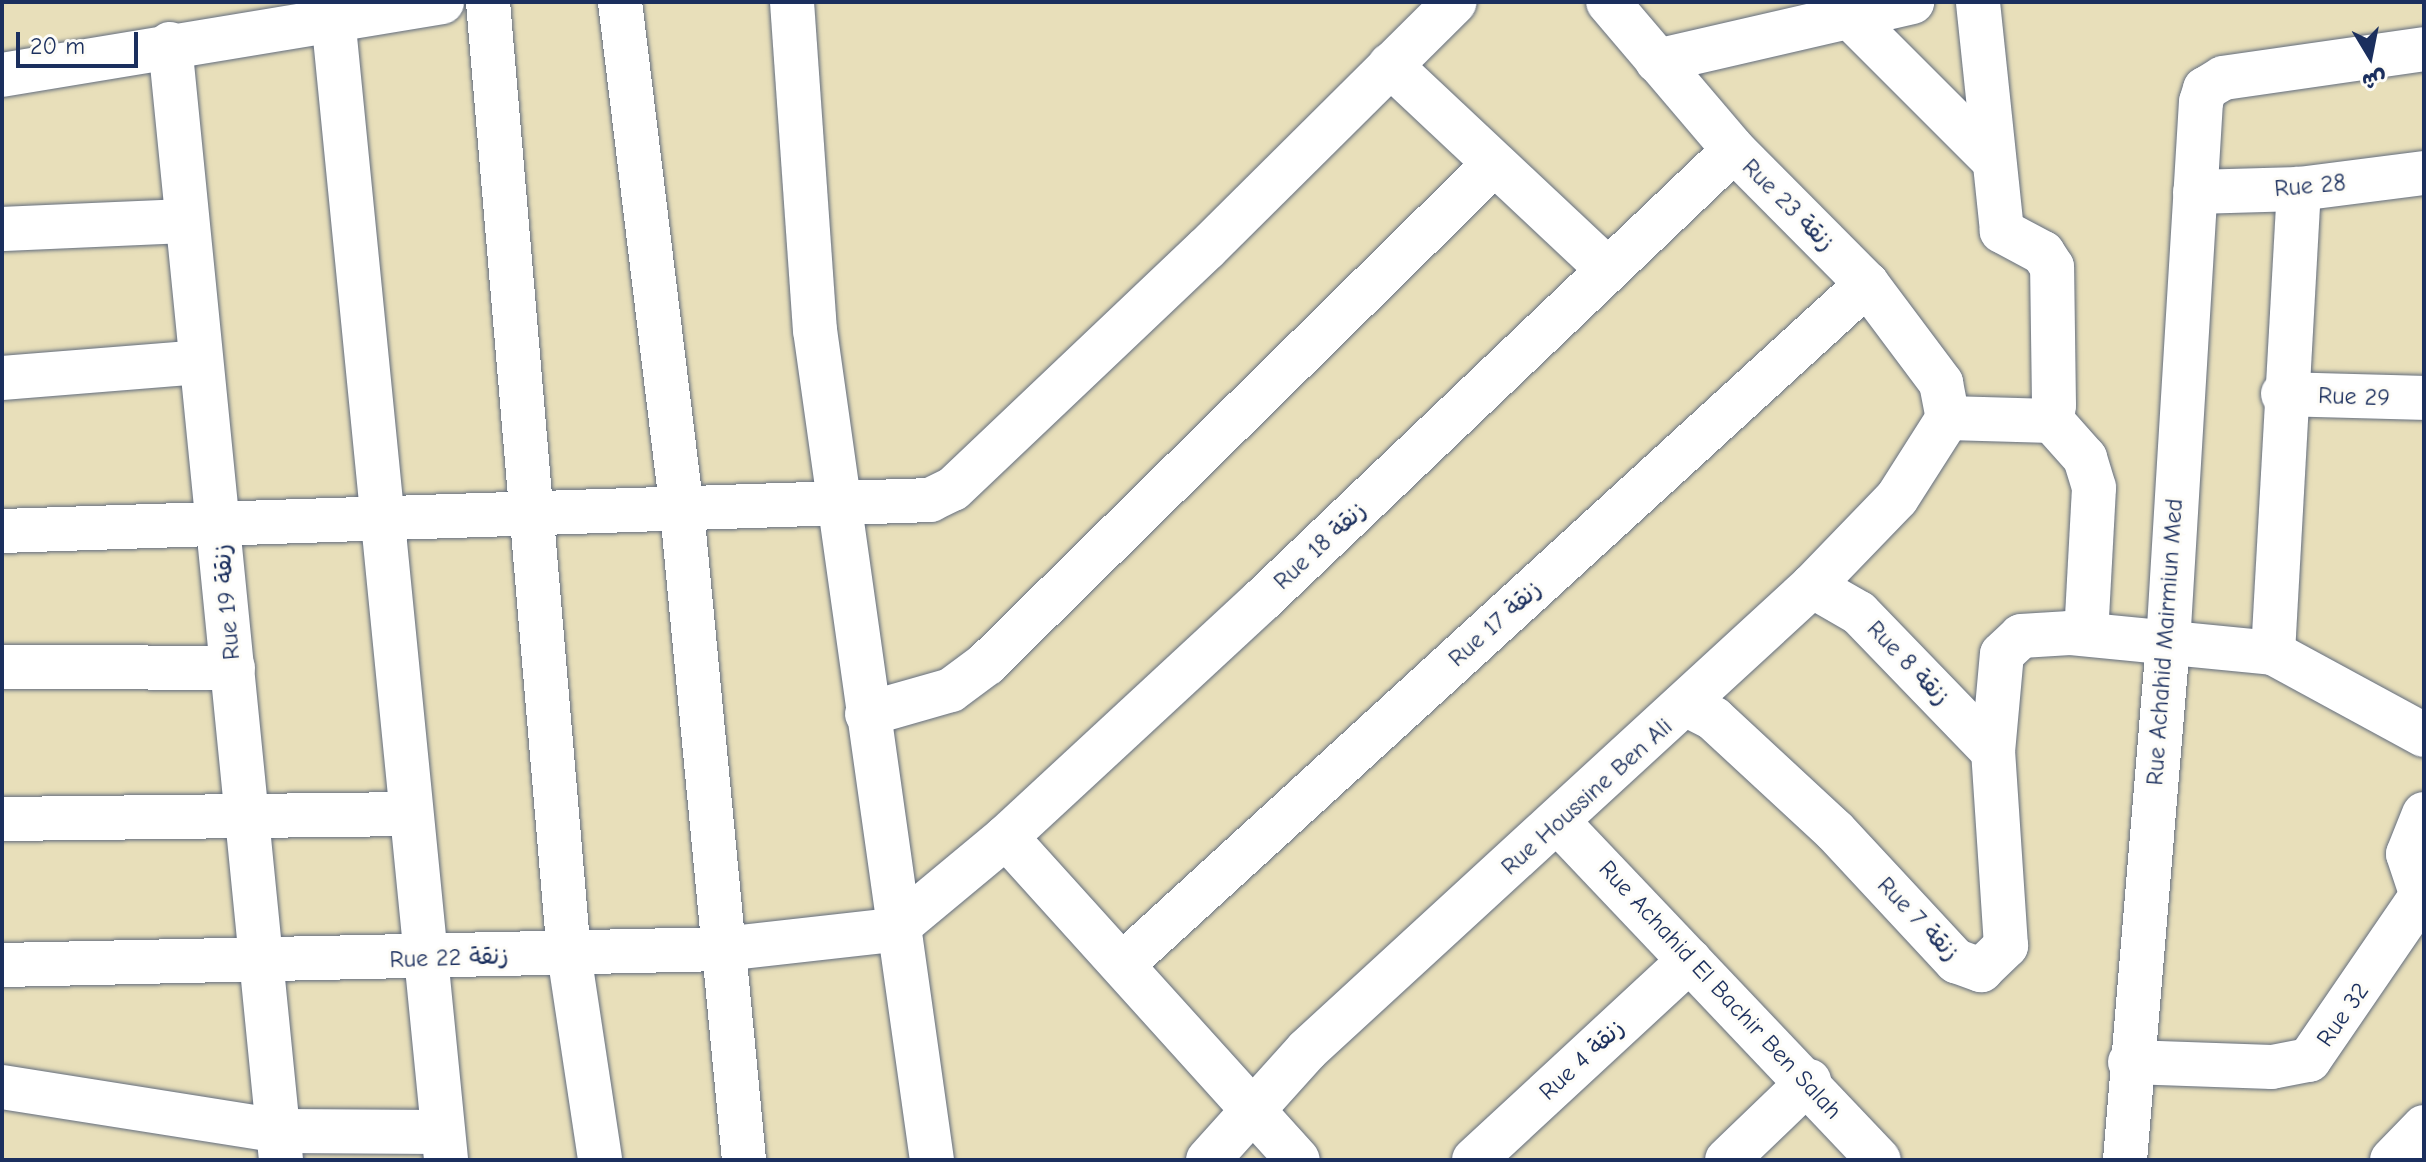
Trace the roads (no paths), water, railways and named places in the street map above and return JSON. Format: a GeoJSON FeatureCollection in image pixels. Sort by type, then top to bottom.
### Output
{"type":"FeatureCollection","features":[{"type":"Feature","properties":{"kind":"street"},"geometry":{"type":"LineString","coordinates":[[2,75],[170,44],[223,18],[333,17],[442,2]]}},
{"type":"Feature","properties":{"kind":"street"},"geometry":{"type":"LineString","coordinates":[[488,2],[569,954],[600,1160]]}},
{"type":"Feature","properties":{"kind":"street"},"geometry":{"type":"LineString","coordinates":[[620,2],[682,511],[744,1160]]}},
{"type":"Feature","properties":{"kind":"street"},"geometry":{"type":"LineString","coordinates":[[792,2],[804,214],[837,509],[894,930],[932,1160]]}},
{"type":"Feature","properties":{"kind":"street"},"geometry":{"type":"LineString","coordinates":[[2,531],[219,522],[900,507],[953,489],[1455,2]]}},
{"type":"Feature","properties":{"kind":"street","name":"Rue 23 زنقة"},"geometry":{"type":"LineString","coordinates":[[1608,2],[1734,150],[1867,284],[1941,383],[1948,418]]}},
{"type":"Feature","properties":{"kind":"street"},"geometry":{"type":"LineString","coordinates":[[1657,61],[1912,2]]}},
{"type":"Feature","properties":{"kind":"street"},"geometry":{"type":"LineString","coordinates":[[1978,2],[1990,157],[2002,231],[2043,253],[2052,267],[2052,421],[2085,458],[2094,488],[2086,634]]}},
{"type":"Feature","properties":{"kind":"street"},"geometry":{"type":"LineString","coordinates":[[2,1087],[281,1145],[443,1146],[410,814],[388,520],[333,17]]}},
{"type":"Feature","properties":{"kind":"street"},"geometry":{"type":"LineString","coordinates":[[1850,17],[1990,157]]}},
{"type":"Feature","properties":{"kind":"street","name":"Rue 19 زنقة"},"geometry":{"type":"LineString","coordinates":[[170,44],[199,362],[219,522],[249,818],[260,962],[281,1145]]}},
{"type":"Feature","properties":{"kind":"street","name":"Rue Achahid Mairmiun Med"},"geometry":{"type":"LineString","coordinates":[[2125,1160],[2130,1062],[2168,644],[2199,123],[2213,81],[2424,49]]}},
{"type":"Feature","properties":{"kind":"street"},"geometry":{"type":"LineString","coordinates":[[1390,65],[1492,166],[1607,269]]}},
{"type":"Feature","properties":{"kind":"street","name":"Rue 18 زنقة"},"geometry":{"type":"LineString","coordinates":[[894,930],[1006,837],[1734,150]]}},
{"type":"Feature","properties":{"kind":"street"},"geometry":{"type":"LineString","coordinates":[[867,714],[951,690],[986,664],[1492,166]]}},
{"type":"Feature","properties":{"kind":"street","name":"Rue 28"},"geometry":{"type":"LineString","coordinates":[[2195,192],[2299,189],[2424,173]]}},
{"type":"Feature","properties":{"kind":"street"},"geometry":{"type":"LineString","coordinates":[[2273,653],[2283,394],[2299,189]]}},
{"type":"Feature","properties":{"kind":"street"},"geometry":{"type":"LineString","coordinates":[[2,229],[186,221]]}},
{"type":"Feature","properties":{"kind":"street","name":"Rue 17 زنقة"},"geometry":{"type":"LineString","coordinates":[[1123,964],[1867,284]]}},
{"type":"Feature","properties":{"kind":"street"},"geometry":{"type":"LineString","coordinates":[[2,378],[199,362]]}},
{"type":"Feature","properties":{"kind":"street","name":"Rue 29"},"geometry":{"type":"LineString","coordinates":[[2283,394],[2424,398]]}},
{"type":"Feature","properties":{"kind":"street"},"geometry":{"type":"LineString","coordinates":[[1948,418],[2052,421]]}},
{"type":"Feature","properties":{"kind":"street","name":"Rue Houssine Ben Ali"},"geometry":{"type":"LineString","coordinates":[[1208,1160],[1251,1108],[1558,822],[1689,706],[1812,586],[1897,498],[1948,418]]}},
{"type":"Feature","properties":{"kind":"street","name":"Rue 8 زنقة"},"geometry":{"type":"LineString","coordinates":[[1812,586],[1859,613],[1993,752]]}},
{"type":"Feature","properties":{"kind":"street"},"geometry":{"type":"LineString","coordinates":[[1993,752],[1999,666],[2009,643],[2031,633],[2086,634],[2273,653],[2424,735]]}},
{"type":"Feature","properties":{"kind":"street"},"geometry":{"type":"LineString","coordinates":[[2,667],[233,668]]}},
{"type":"Feature","properties":{"kind":"street","name":"Rue 7 زنقة"},"geometry":{"type":"LineString","coordinates":[[1689,706],[1714,719],[1824,820],[1956,961],[1981,970],[2006,946],[1993,752]]}},
{"type":"Feature","properties":{"kind":"street"},"geometry":{"type":"LineString","coordinates":[[2,819],[410,814]]}},
{"type":"Feature","properties":{"kind":"street","name":"Rue 32"},"geometry":{"type":"LineString","coordinates":[[2130,1062],[2272,1067],[2309,1060],[2422,900],[2408,854],[2424,814]]}},
{"type":"Feature","properties":{"kind":"street","name":"Rue Achahid El Bachir Ben Salah"},"geometry":{"type":"LineString","coordinates":[[1558,822],[1809,1081],[1879,1160]]}},
{"type":"Feature","properties":{"kind":"street"},"geometry":{"type":"LineString","coordinates":[[1006,837],[1298,1160]]}},
{"type":"Feature","properties":{"kind":"street","name":"Rue 22 زنقة"},"geometry":{"type":"LineString","coordinates":[[2,965],[425,959],[724,949],[894,930]]}},
{"type":"Feature","properties":{"kind":"street","name":"Rue 4 زنقة"},"geometry":{"type":"LineString","coordinates":[[1474,1160],[1690,960]]}},
{"type":"Feature","properties":{"kind":"street"},"geometry":{"type":"LineString","coordinates":[[1727,1160],[1809,1081]]}},
{"type":"Feature","properties":{"kind":"street"},"geometry":{"type":"LineString","coordinates":[[2392,1160],[2424,1127]]}}]}
